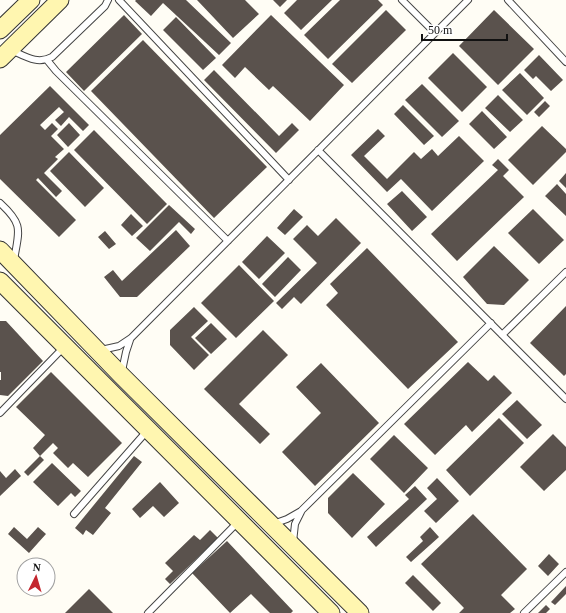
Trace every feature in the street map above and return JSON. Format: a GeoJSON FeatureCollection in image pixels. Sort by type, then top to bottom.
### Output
{"type":"FeatureCollection","features":[{"type":"Feature","properties":{"kind":"main road"},"geometry":{"type":"LineString","coordinates":[[0,30],[31,0]]}},
{"type":"Feature","properties":{"kind":"main road"},"geometry":{"type":"LineString","coordinates":[[5,54],[60,0]]}},
{"type":"Feature","properties":{"kind":"main road"},"geometry":{"type":"LineString","coordinates":[[0,250],[121,375],[360,613]]}},
{"type":"Feature","properties":{"kind":"main road"},"geometry":{"type":"LineString","coordinates":[[0,281],[331,613]]}},
{"type":"Feature","properties":{"kind":"lane"},"geometry":{"type":"LineString","coordinates":[[5,54],[36,61],[47,60],[52,57],[105,6],[108,0]]}},
{"type":"Feature","properties":{"kind":"lane"},"geometry":{"type":"LineString","coordinates":[[119,0],[289,180]]}},
{"type":"Feature","properties":{"kind":"lane"},"geometry":{"type":"LineString","coordinates":[[402,0],[435,33]]}},
{"type":"Feature","properties":{"kind":"lane"},"geometry":{"type":"LineString","coordinates":[[98,351],[118,346],[131,338],[468,0]]}},
{"type":"Feature","properties":{"kind":"lane"},"geometry":{"type":"LineString","coordinates":[[508,0],[566,62]]}},
{"type":"Feature","properties":{"kind":"lane"},"geometry":{"type":"LineString","coordinates":[[47,60],[56,71],[228,240]]}},
{"type":"Feature","properties":{"kind":"lane"},"geometry":{"type":"LineString","coordinates":[[318,150],[566,399]]}},
{"type":"Feature","properties":{"kind":"lane"},"geometry":{"type":"LineString","coordinates":[[0,203],[12,214],[17,222],[18,227],[13,264]]}},
{"type":"Feature","properties":{"kind":"lane"},"geometry":{"type":"LineString","coordinates":[[502,335],[565,276]]}},
{"type":"Feature","properties":{"kind":"lane"},"geometry":{"type":"LineString","coordinates":[[271,525],[287,519],[301,511],[491,323]]}},
{"type":"Feature","properties":{"kind":"lane"},"geometry":{"type":"LineString","coordinates":[[121,375],[131,338]]}},
{"type":"Feature","properties":{"kind":"lane"},"geometry":{"type":"LineString","coordinates":[[0,414],[64,346]]}},
{"type":"Feature","properties":{"kind":"lane"},"geometry":{"type":"LineString","coordinates":[[74,514],[148,430]]}},
{"type":"Feature","properties":{"kind":"lane"},"geometry":{"type":"LineString","coordinates":[[293,546],[295,524],[301,511]]}},
{"type":"Feature","properties":{"kind":"lane"},"geometry":{"type":"LineString","coordinates":[[148,613],[238,521]]}},
{"type":"Feature","properties":{"kind":"lane"},"geometry":{"type":"LineString","coordinates":[[524,613],[566,572]]}},
{"type":"Feature","properties":{"kind":"building"},"geometry":{"type":"Polygon","coordinates":[[[186,0],[231,43],[219,55],[163,3],[151,16],[135,1],[186,0]]]}},
{"type":"Feature","properties":{"kind":"building"},"geometry":{"type":"Polygon","coordinates":[[[197,0],[245,0],[259,14],[233,38],[197,0]]]}},
{"type":"Feature","properties":{"kind":"building"},"geometry":{"type":"Polygon","coordinates":[[[273,0],[287,0],[280,7],[273,0]]]}},
{"type":"Feature","properties":{"kind":"building"},"geometry":{"type":"Polygon","coordinates":[[[297,0],[332,0],[301,30],[284,13],[297,0]]]}},
{"type":"Feature","properties":{"kind":"building"},"geometry":{"type":"Polygon","coordinates":[[[340,0],[378,0],[383,5],[328,59],[304,35],[340,0]]]}},
{"type":"Feature","properties":{"kind":"building"},"geometry":{"type":"Polygon","coordinates":[[[386,10],[406,30],[352,83],[332,64],[386,10]]]}},
{"type":"Feature","properties":{"kind":"building"},"geometry":{"type":"Polygon","coordinates":[[[494,10],[534,49],[498,85],[459,46],[494,10]]]}},
{"type":"Feature","properties":{"kind":"building"},"geometry":{"type":"Polygon","coordinates":[[[124,15],[142,34],[84,91],[66,72],[124,15]]]}},
{"type":"Feature","properties":{"kind":"building"},"geometry":{"type":"Polygon","coordinates":[[[271,15],[344,85],[310,121],[273,86],[269,90],[245,67],[235,78],[222,65],[271,15]]]}},
{"type":"Feature","properties":{"kind":"building"},"geometry":{"type":"Polygon","coordinates":[[[176,17],[216,58],[203,70],[163,30],[176,17]]]}},
{"type":"Feature","properties":{"kind":"building"},"geometry":{"type":"Polygon","coordinates":[[[143,40],[267,167],[214,218],[91,91],[143,40]]]}},
{"type":"Feature","properties":{"kind":"building"},"geometry":{"type":"Polygon","coordinates":[[[453,53],[487,87],[462,112],[428,78],[453,53]]]}},
{"type":"Feature","properties":{"kind":"building"},"geometry":{"type":"Polygon","coordinates":[[[539,55],[563,80],[551,91],[536,76],[533,79],[524,70],[539,55]]]}},
{"type":"Feature","properties":{"kind":"building"},"geometry":{"type":"Polygon","coordinates":[[[214,70],[279,136],[292,123],[299,130],[276,153],[204,80],[214,70]]]}},
{"type":"Feature","properties":{"kind":"building"},"geometry":{"type":"Polygon","coordinates":[[[520,73],[544,98],[527,115],[502,90],[520,73]]]}},
{"type":"Feature","properties":{"kind":"building"},"geometry":{"type":"Polygon","coordinates":[[[422,84],[459,121],[442,137],[405,100],[422,84]]]}},
{"type":"Feature","properties":{"kind":"building"},"geometry":{"type":"Polygon","coordinates":[[[50,86],[89,125],[83,131],[69,117],[61,126],[55,120],[64,112],[59,107],[40,125],[45,130],[52,123],[58,129],[51,136],[64,149],[55,157],[58,159],[44,173],[62,191],[56,197],[38,178],[36,180],[76,220],[59,237],[0,179],[0,135],[50,86]]]}},
{"type":"Feature","properties":{"kind":"building"},"geometry":{"type":"Polygon","coordinates":[[[498,95],[523,120],[510,132],[485,108],[498,95]]]}},
{"type":"Feature","properties":{"kind":"building"},"geometry":{"type":"Polygon","coordinates":[[[545,101],[550,106],[539,117],[534,112],[545,101]]]}},
{"type":"Feature","properties":{"kind":"building"},"geometry":{"type":"Polygon","coordinates":[[[403,105],[434,136],[424,145],[394,114],[403,105]]]}},
{"type":"Feature","properties":{"kind":"building"},"geometry":{"type":"Polygon","coordinates":[[[482,111],[507,137],[494,149],[469,124],[482,111]]]}},
{"type":"Feature","properties":{"kind":"building"},"geometry":{"type":"Polygon","coordinates":[[[69,123],[80,135],[68,147],[57,135],[69,123]]]}},
{"type":"Feature","properties":{"kind":"building"},"geometry":{"type":"Polygon","coordinates":[[[542,126],[566,149],[566,152],[533,185],[508,160],[542,126]]]}},
{"type":"Feature","properties":{"kind":"building"},"geometry":{"type":"Polygon","coordinates":[[[378,129],[385,136],[364,156],[387,179],[414,152],[421,159],[432,149],[438,156],[459,136],[484,161],[432,211],[401,179],[387,192],[351,155],[378,129]]]}},
{"type":"Feature","properties":{"kind":"building"},"geometry":{"type":"Polygon","coordinates":[[[94,130],[167,204],[147,224],[74,150],[94,130]]]}},
{"type":"Feature","properties":{"kind":"building"},"geometry":{"type":"Polygon","coordinates":[[[69,152],[104,188],[85,207],[50,171],[69,152]]]}},
{"type":"Feature","properties":{"kind":"building"},"geometry":{"type":"Polygon","coordinates":[[[498,159],[509,170],[503,176],[524,197],[457,261],[431,234],[498,170],[492,165],[498,159]]]}},
{"type":"Feature","properties":{"kind":"building"},"geometry":{"type":"Polygon","coordinates":[[[566,173],[566,188],[559,181],[566,173]]]}},
{"type":"Feature","properties":{"kind":"building"},"geometry":{"type":"Polygon","coordinates":[[[557,184],[566,194],[566,216],[545,196],[557,184]]]}},
{"type":"Feature","properties":{"kind":"building"},"geometry":{"type":"Polygon","coordinates":[[[402,191],[427,217],[412,231],[387,204],[402,191]]]}},
{"type":"Feature","properties":{"kind":"building"},"geometry":{"type":"Polygon","coordinates":[[[169,205],[195,229],[191,234],[179,222],[150,251],[136,238],[169,205]]]}},
{"type":"Feature","properties":{"kind":"building"},"geometry":{"type":"Polygon","coordinates":[[[294,209],[303,217],[285,235],[277,228],[294,209]]]}},
{"type":"Feature","properties":{"kind":"building"},"geometry":{"type":"Polygon","coordinates":[[[533,209],[564,240],[539,264],[508,233],[533,209]]]}},
{"type":"Feature","properties":{"kind":"building"},"geometry":{"type":"Polygon","coordinates":[[[131,214],[143,226],[132,236],[121,225],[131,214]]]}},
{"type":"Feature","properties":{"kind":"building"},"geometry":{"type":"Polygon","coordinates":[[[336,218],[361,243],[301,304],[294,297],[282,309],[276,303],[317,263],[293,239],[307,225],[318,236],[336,218]]]}},
{"type":"Feature","properties":{"kind":"building"},"geometry":{"type":"Polygon","coordinates":[[[176,230],[190,246],[137,297],[120,297],[104,277],[113,270],[122,281],[176,230]]]}},
{"type":"Feature","properties":{"kind":"building"},"geometry":{"type":"Polygon","coordinates":[[[105,231],[116,244],[109,249],[98,237],[105,231]]]}},
{"type":"Feature","properties":{"kind":"building"},"geometry":{"type":"Polygon","coordinates":[[[267,236],[285,253],[259,279],[242,262],[267,236]]]}},
{"type":"Feature","properties":{"kind":"building"},"geometry":{"type":"Polygon","coordinates":[[[494,246],[529,280],[504,305],[487,304],[463,277],[494,246]]]}},
{"type":"Feature","properties":{"kind":"building"},"geometry":{"type":"Polygon","coordinates":[[[367,248],[458,342],[408,389],[326,305],[338,293],[330,284],[367,248]]]}},
{"type":"Feature","properties":{"kind":"building"},"geometry":{"type":"Polygon","coordinates":[[[288,257],[301,270],[275,297],[262,284],[288,257]]]}},
{"type":"Feature","properties":{"kind":"building"},"geometry":{"type":"Polygon","coordinates":[[[239,265],[274,301],[236,338],[201,303],[239,265]]]}},
{"type":"Feature","properties":{"kind":"building"},"geometry":{"type":"Polygon","coordinates":[[[566,306],[566,374],[564,376],[530,343],[566,306]]]}},
{"type":"Feature","properties":{"kind":"building"},"geometry":{"type":"Polygon","coordinates":[[[194,307],[208,321],[191,337],[209,355],[194,370],[170,345],[170,330],[194,307]]]}},
{"type":"Feature","properties":{"kind":"building"},"geometry":{"type":"Polygon","coordinates":[[[0,321],[6,321],[43,361],[8,396],[0,395],[0,321]]]}},
{"type":"Feature","properties":{"kind":"building"},"geometry":{"type":"Polygon","coordinates":[[[211,323],[227,339],[211,354],[195,338],[211,323]]]}},
{"type":"Feature","properties":{"kind":"building"},"geometry":{"type":"Polygon","coordinates":[[[263,330],[288,355],[239,404],[270,434],[260,444],[204,389],[263,330]]]}},
{"type":"Feature","properties":{"kind":"building"},"geometry":{"type":"Polygon","coordinates":[[[468,362],[488,381],[494,375],[512,393],[472,432],[466,425],[435,455],[404,424],[468,362]]]}},
{"type":"Feature","properties":{"kind":"building"},"geometry":{"type":"Polygon","coordinates":[[[321,363],[379,423],[315,486],[282,452],[321,413],[296,387],[321,363]]]}},
{"type":"Feature","properties":{"kind":"building"},"geometry":{"type":"Polygon","coordinates":[[[51,372],[122,443],[88,477],[73,463],[68,468],[53,453],[58,448],[53,443],[40,456],[33,448],[45,435],[16,407],[51,372]]]}},
{"type":"Feature","properties":{"kind":"building"},"geometry":{"type":"Polygon","coordinates":[[[517,400],[542,425],[527,439],[502,414],[517,400]]]}},
{"type":"Feature","properties":{"kind":"building"},"geometry":{"type":"Polygon","coordinates":[[[499,418],[524,443],[470,496],[446,470],[499,418]]]}},
{"type":"Feature","properties":{"kind":"building"},"geometry":{"type":"Polygon","coordinates":[[[553,434],[566,447],[566,470],[544,491],[520,467],[553,434]]]}},
{"type":"Feature","properties":{"kind":"building"},"geometry":{"type":"Polygon","coordinates":[[[394,435],[428,468],[404,493],[370,459],[394,435]]]}},
{"type":"Feature","properties":{"kind":"building"},"geometry":{"type":"Polygon","coordinates":[[[40,456],[44,460],[28,476],[24,472],[40,456]]]}},
{"type":"Feature","properties":{"kind":"building"},"geometry":{"type":"Polygon","coordinates":[[[134,456],[142,462],[105,508],[111,513],[93,535],[86,530],[83,535],[75,528],[134,456]]]}},
{"type":"Feature","properties":{"kind":"building"},"geometry":{"type":"Polygon","coordinates":[[[52,463],[81,491],[75,497],[71,493],[58,506],[33,482],[52,463]]]}},
{"type":"Feature","properties":{"kind":"building"},"geometry":{"type":"Polygon","coordinates":[[[15,469],[21,476],[0,496],[0,471],[6,478],[15,469]]]}},
{"type":"Feature","properties":{"kind":"building"},"geometry":{"type":"Polygon","coordinates":[[[353,473],[385,504],[352,538],[328,513],[328,498],[353,473]]]}},
{"type":"Feature","properties":{"kind":"building"},"geometry":{"type":"Polygon","coordinates":[[[437,478],[459,501],[436,523],[424,511],[437,499],[427,488],[437,478]]]}},
{"type":"Feature","properties":{"kind":"building"},"geometry":{"type":"Polygon","coordinates":[[[160,482],[179,503],[164,517],[153,506],[140,518],[132,509],[160,482]]]}},
{"type":"Feature","properties":{"kind":"building"},"geometry":{"type":"Polygon","coordinates":[[[415,486],[427,499],[376,547],[367,537],[409,499],[405,495],[415,486]]]}},
{"type":"Feature","properties":{"kind":"building"},"geometry":{"type":"Polygon","coordinates":[[[473,514],[527,569],[501,595],[515,609],[510,613],[459,613],[464,608],[421,564],[473,514]]]}},
{"type":"Feature","properties":{"kind":"building"},"geometry":{"type":"Polygon","coordinates":[[[14,527],[27,539],[38,527],[46,534],[29,553],[8,534],[14,527]]]}},
{"type":"Feature","properties":{"kind":"building"},"geometry":{"type":"Polygon","coordinates":[[[430,527],[439,537],[411,562],[406,557],[423,541],[420,537],[430,527]]]}},
{"type":"Feature","properties":{"kind":"building"},"geometry":{"type":"Polygon","coordinates":[[[210,530],[218,538],[170,584],[165,579],[173,571],[165,563],[194,535],[200,540],[210,530]]]}},
{"type":"Feature","properties":{"kind":"building"},"geometry":{"type":"Polygon","coordinates":[[[227,541],[293,611],[291,613],[270,613],[251,594],[230,613],[192,573],[227,541]]]}},
{"type":"Feature","properties":{"kind":"building"},"geometry":{"type":"Polygon","coordinates":[[[549,554],[559,564],[548,576],[538,566],[549,554]]]}},
{"type":"Feature","properties":{"kind":"building"},"geometry":{"type":"Polygon","coordinates":[[[413,575],[441,603],[433,611],[405,583],[413,575]]]}},
{"type":"Feature","properties":{"kind":"building"},"geometry":{"type":"Polygon","coordinates":[[[566,586],[566,594],[555,605],[551,602],[566,586]]]}},
{"type":"Feature","properties":{"kind":"building"},"geometry":{"type":"Polygon","coordinates":[[[89,589],[113,613],[65,613],[89,589]]]}},
{"type":"Feature","properties":{"kind":"building"},"geometry":{"type":"Polygon","coordinates":[[[546,605],[550,609],[546,613],[538,613],[546,605]]]}}]}
